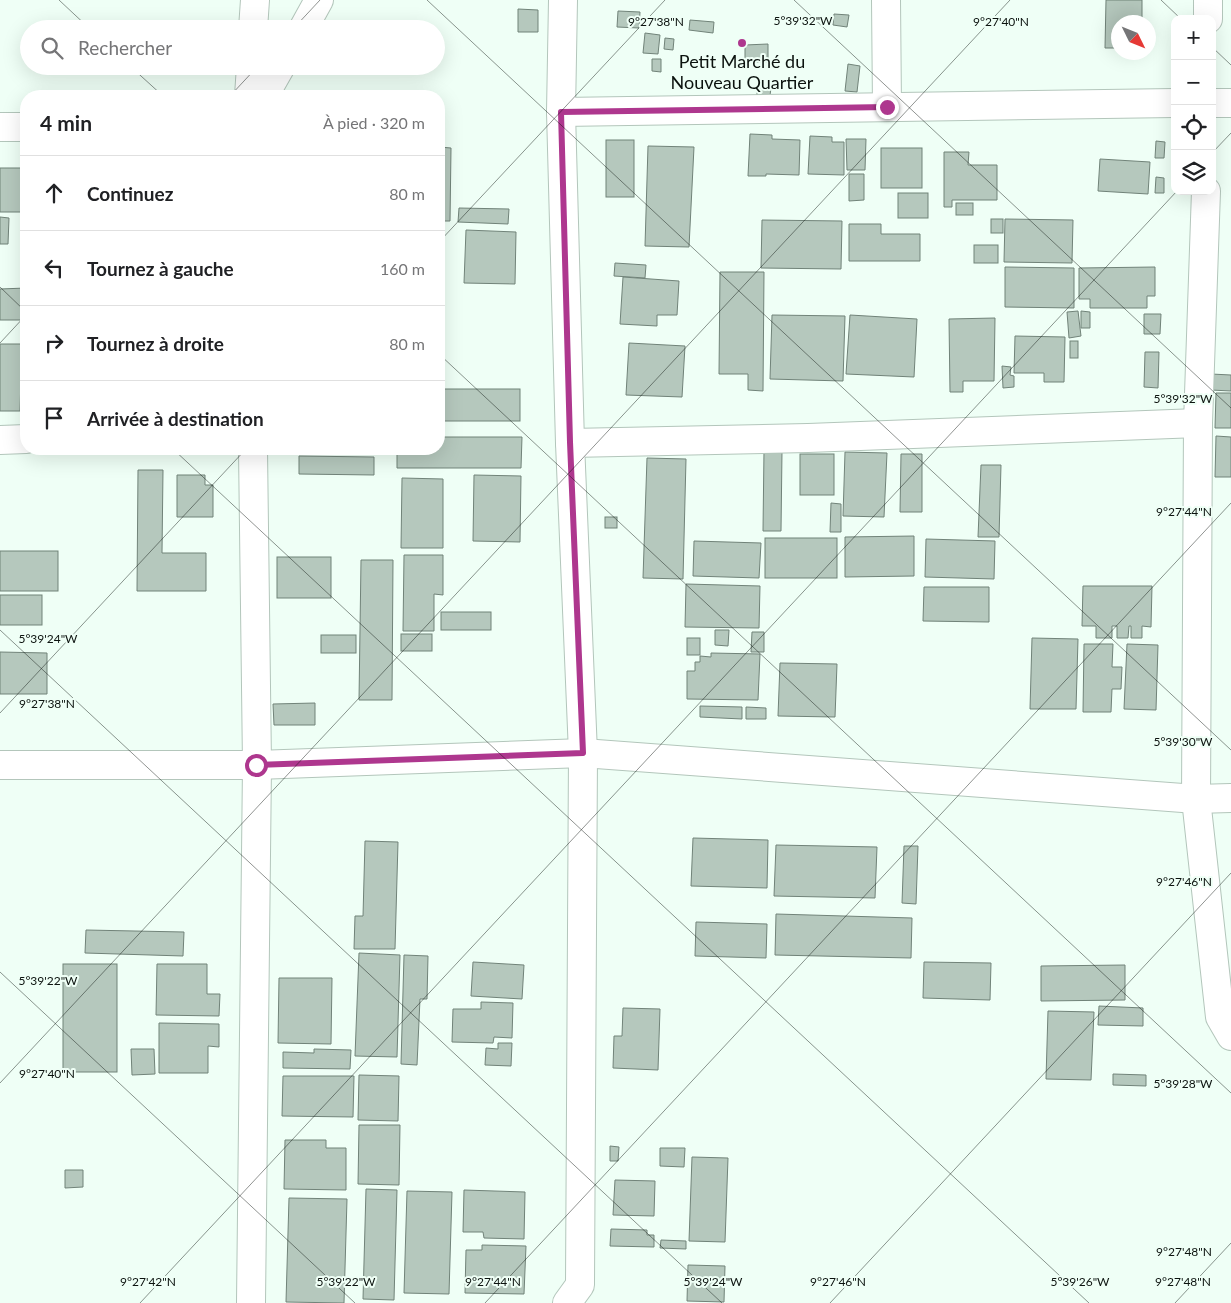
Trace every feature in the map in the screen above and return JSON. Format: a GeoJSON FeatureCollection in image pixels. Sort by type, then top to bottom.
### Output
{"type":"FeatureCollection","features":[{"type":"Feature","properties":{"kind":"street"},"geometry":{"type":"LineString","coordinates":[[254,20],[255,0]]}},
{"type":"Feature","properties":{"kind":"street"},"geometry":{"type":"LineString","coordinates":[[308,20],[319,0]]}},
{"type":"Feature","properties":{"kind":"street"},"geometry":{"type":"LineString","coordinates":[[563,0],[561,112],[570,442],[583,753],[580,1284],[567,1303]]}},
{"type":"Feature","properties":{"kind":"street"},"geometry":{"type":"LineString","coordinates":[[886,0],[887,107]]}},
{"type":"Feature","properties":{"kind":"street"},"geometry":{"type":"LineString","coordinates":[[1208,0],[1208,15]]}},
{"type":"Feature","properties":{"kind":"street"},"geometry":{"type":"LineString","coordinates":[[250,90],[251,75]]}},
{"type":"Feature","properties":{"kind":"street"},"geometry":{"type":"LineString","coordinates":[[267,90],[276,75]]}},
{"type":"Feature","properties":{"kind":"street"},"geometry":{"type":"LineString","coordinates":[[1216,103],[1231,102]]}},
{"type":"Feature","properties":{"kind":"street"},"geometry":{"type":"LineString","coordinates":[[561,112],[1171,104]]}},
{"type":"Feature","properties":{"kind":"street"},"geometry":{"type":"LineString","coordinates":[[0,127],[20,127]]}},
{"type":"Feature","properties":{"kind":"street"},"geometry":{"type":"LineString","coordinates":[[1206,195],[1198,423],[1196,799],[1220,1017],[1231,1036]]}},
{"type":"Feature","properties":{"kind":"street"},"geometry":{"type":"LineString","coordinates":[[570,442],[808,438],[1198,423]]}},
{"type":"Feature","properties":{"kind":"street"},"geometry":{"type":"LineString","coordinates":[[0,440],[20,439]]}},
{"type":"Feature","properties":{"kind":"street"},"geometry":{"type":"LineString","coordinates":[[251,1303],[256,765],[253,455]]}},
{"type":"Feature","properties":{"kind":"street"},"geometry":{"type":"LineString","coordinates":[[0,765],[256,765],[583,753],[1196,799],[1231,798]]}},
{"type":"Feature","properties":{"kind":"building"},"geometry":{"type":"Polygon","coordinates":[[[1106,0],[1142,0],[1142,15],[1111,15],[1111,48],[1105,48],[1106,0]]]}},
{"type":"Feature","properties":{"kind":"building"},"geometry":{"type":"Polygon","coordinates":[[[518,9],[538,10],[538,32],[518,32],[518,9]]]}},
{"type":"Feature","properties":{"kind":"building"},"geometry":{"type":"Polygon","coordinates":[[[618,11],[640,12],[639,28],[617,27],[618,11]]]}},
{"type":"Feature","properties":{"kind":"building"},"geometry":{"type":"Polygon","coordinates":[[[834,14],[849,15],[847,27],[833,25],[834,14]]]}},
{"type":"Feature","properties":{"kind":"building"},"geometry":{"type":"Polygon","coordinates":[[[690,20],[714,22],[713,33],[689,30],[690,20]]]}},
{"type":"Feature","properties":{"kind":"building"},"geometry":{"type":"Polygon","coordinates":[[[645,33],[660,35],[658,54],[643,53],[645,33]]]}},
{"type":"Feature","properties":{"kind":"building"},"geometry":{"type":"Polygon","coordinates":[[[665,38],[674,39],[673,50],[664,49],[665,38]]]}},
{"type":"Feature","properties":{"kind":"building"},"geometry":{"type":"Polygon","coordinates":[[[768,44],[768,62],[745,62],[745,45],[768,44]]]}},
{"type":"Feature","properties":{"kind":"building"},"geometry":{"type":"Polygon","coordinates":[[[652,59],[661,59],[661,72],[652,71],[652,59]]]}},
{"type":"Feature","properties":{"kind":"building"},"geometry":{"type":"Polygon","coordinates":[[[848,64],[860,66],[857,92],[845,91],[848,64]]]}},
{"type":"Feature","properties":{"kind":"building"},"geometry":{"type":"Polygon","coordinates":[[[758,86],[771,88],[769,103],[756,102],[758,86]]]}},
{"type":"Feature","properties":{"kind":"building"},"geometry":{"type":"Polygon","coordinates":[[[750,134],[772,135],[772,139],[800,140],[799,175],[766,174],[766,176],[748,176],[750,134]]]}},
{"type":"Feature","properties":{"kind":"building"},"geometry":{"type":"Polygon","coordinates":[[[810,136],[832,137],[832,142],[844,142],[844,175],[808,174],[810,136]]]}},
{"type":"Feature","properties":{"kind":"building"},"geometry":{"type":"Polygon","coordinates":[[[846,139],[866,139],[865,170],[847,170],[846,139]]]}},
{"type":"Feature","properties":{"kind":"building"},"geometry":{"type":"Polygon","coordinates":[[[606,140],[634,140],[634,197],[606,197],[606,140]]]}},
{"type":"Feature","properties":{"kind":"building"},"geometry":{"type":"Polygon","coordinates":[[[1156,141],[1165,142],[1164,158],[1155,158],[1156,141]]]}},
{"type":"Feature","properties":{"kind":"building"},"geometry":{"type":"Polygon","coordinates":[[[648,146],[694,147],[689,247],[645,246],[648,146]]]}},
{"type":"Feature","properties":{"kind":"building"},"geometry":{"type":"Polygon","coordinates":[[[445,148],[451,148],[450,221],[445,221],[445,148]]]}},
{"type":"Feature","properties":{"kind":"building"},"geometry":{"type":"Polygon","coordinates":[[[881,148],[922,148],[922,188],[881,188],[881,148]]]}},
{"type":"Feature","properties":{"kind":"building"},"geometry":{"type":"Polygon","coordinates":[[[944,152],[969,152],[968,165],[997,165],[997,200],[952,200],[952,207],[944,207],[944,152]]]}},
{"type":"Feature","properties":{"kind":"building"},"geometry":{"type":"Polygon","coordinates":[[[1100,159],[1150,162],[1148,194],[1098,191],[1100,159]]]}},
{"type":"Feature","properties":{"kind":"building"},"geometry":{"type":"Polygon","coordinates":[[[0,168],[20,168],[20,212],[0,212],[0,168]]]}},
{"type":"Feature","properties":{"kind":"building"},"geometry":{"type":"Polygon","coordinates":[[[849,174],[864,174],[864,200],[849,201],[849,174]]]}},
{"type":"Feature","properties":{"kind":"building"},"geometry":{"type":"Polygon","coordinates":[[[1156,177],[1164,178],[1164,193],[1155,193],[1156,177]]]}},
{"type":"Feature","properties":{"kind":"building"},"geometry":{"type":"Polygon","coordinates":[[[898,193],[928,193],[928,218],[898,218],[898,193]]]}},
{"type":"Feature","properties":{"kind":"building"},"geometry":{"type":"Polygon","coordinates":[[[956,203],[973,203],[973,215],[956,215],[956,203]]]}},
{"type":"Feature","properties":{"kind":"building"},"geometry":{"type":"Polygon","coordinates":[[[459,208],[509,209],[508,224],[458,222],[459,208]]]}},
{"type":"Feature","properties":{"kind":"building"},"geometry":{"type":"Polygon","coordinates":[[[0,217],[9,218],[8,244],[0,244],[0,217]]]}},
{"type":"Feature","properties":{"kind":"building"},"geometry":{"type":"Polygon","coordinates":[[[991,219],[1003,219],[1003,233],[991,233],[991,219]]]}},
{"type":"Feature","properties":{"kind":"building"},"geometry":{"type":"Polygon","coordinates":[[[1005,219],[1073,220],[1072,263],[1004,262],[1005,219]]]}},
{"type":"Feature","properties":{"kind":"building"},"geometry":{"type":"Polygon","coordinates":[[[762,220],[842,221],[841,269],[761,268],[762,220]]]}},
{"type":"Feature","properties":{"kind":"building"},"geometry":{"type":"Polygon","coordinates":[[[849,224],[881,224],[881,234],[920,234],[920,261],[849,261],[849,224]]]}},
{"type":"Feature","properties":{"kind":"building"},"geometry":{"type":"Polygon","coordinates":[[[466,230],[516,232],[515,284],[464,283],[466,230]]]}},
{"type":"Feature","properties":{"kind":"building"},"geometry":{"type":"Polygon","coordinates":[[[974,245],[998,245],[998,263],[974,263],[974,245]]]}},
{"type":"Feature","properties":{"kind":"building"},"geometry":{"type":"Polygon","coordinates":[[[615,263],[646,265],[645,278],[614,276],[615,263]]]}},
{"type":"Feature","properties":{"kind":"building"},"geometry":{"type":"Polygon","coordinates":[[[1005,267],[1074,268],[1074,308],[1005,307],[1005,267]]]}},
{"type":"Feature","properties":{"kind":"building"},"geometry":{"type":"Polygon","coordinates":[[[1155,267],[1155,296],[1147,296],[1147,308],[1090,308],[1090,299],[1079,299],[1079,268],[1155,267]]]}},
{"type":"Feature","properties":{"kind":"building"},"geometry":{"type":"Polygon","coordinates":[[[720,272],[764,272],[763,391],[748,390],[748,374],[719,374],[720,272]]]}},
{"type":"Feature","properties":{"kind":"building"},"geometry":{"type":"Polygon","coordinates":[[[623,277],[679,281],[677,315],[657,315],[657,326],[620,324],[623,277]]]}},
{"type":"Feature","properties":{"kind":"building"},"geometry":{"type":"Polygon","coordinates":[[[20,288],[20,320],[0,320],[0,289],[20,288]]]}},
{"type":"Feature","properties":{"kind":"building"},"geometry":{"type":"Polygon","coordinates":[[[1078,311],[1081,336],[1069,338],[1067,312],[1078,311]]]}},
{"type":"Feature","properties":{"kind":"building"},"geometry":{"type":"Polygon","coordinates":[[[1081,311],[1090,312],[1090,328],[1081,328],[1081,311]]]}},
{"type":"Feature","properties":{"kind":"building"},"geometry":{"type":"Polygon","coordinates":[[[1144,314],[1161,314],[1160,334],[1144,334],[1144,314]]]}},
{"type":"Feature","properties":{"kind":"building"},"geometry":{"type":"Polygon","coordinates":[[[772,315],[845,316],[843,381],[770,379],[772,315]]]}},
{"type":"Feature","properties":{"kind":"building"},"geometry":{"type":"Polygon","coordinates":[[[850,315],[917,319],[914,377],[846,374],[850,315]]]}},
{"type":"Feature","properties":{"kind":"building"},"geometry":{"type":"Polygon","coordinates":[[[995,318],[994,381],[963,381],[963,392],[950,392],[949,319],[995,318]]]}},
{"type":"Feature","properties":{"kind":"building"},"geometry":{"type":"Polygon","coordinates":[[[1015,336],[1065,337],[1064,382],[1044,382],[1044,373],[1014,373],[1015,336]]]}},
{"type":"Feature","properties":{"kind":"building"},"geometry":{"type":"Polygon","coordinates":[[[1070,341],[1078,341],[1078,358],[1070,358],[1070,341]]]}},
{"type":"Feature","properties":{"kind":"building"},"geometry":{"type":"Polygon","coordinates":[[[629,343],[685,346],[682,397],[626,395],[629,343]]]}},
{"type":"Feature","properties":{"kind":"building"},"geometry":{"type":"Polygon","coordinates":[[[0,344],[20,344],[20,411],[0,411],[0,344]]]}},
{"type":"Feature","properties":{"kind":"building"},"geometry":{"type":"Polygon","coordinates":[[[1145,352],[1159,352],[1158,388],[1144,387],[1145,352]]]}},
{"type":"Feature","properties":{"kind":"building"},"geometry":{"type":"Polygon","coordinates":[[[1002,366],[1011,367],[1010,375],[1014,376],[1014,387],[1003,388],[1002,366]]]}},
{"type":"Feature","properties":{"kind":"building"},"geometry":{"type":"Polygon","coordinates":[[[1211,374],[1231,375],[1231,391],[1211,390],[1211,374]]]}},
{"type":"Feature","properties":{"kind":"building"},"geometry":{"type":"Polygon","coordinates":[[[445,389],[520,389],[520,421],[445,421],[445,389]]]}},
{"type":"Feature","properties":{"kind":"building"},"geometry":{"type":"Polygon","coordinates":[[[1216,393],[1231,393],[1231,428],[1215,428],[1216,393]]]}},
{"type":"Feature","properties":{"kind":"building"},"geometry":{"type":"Polygon","coordinates":[[[1216,436],[1231,437],[1231,477],[1215,477],[1216,436]]]}},
{"type":"Feature","properties":{"kind":"building"},"geometry":{"type":"Polygon","coordinates":[[[445,437],[522,437],[521,468],[397,468],[397,455],[445,455],[445,437]]]}},
{"type":"Feature","properties":{"kind":"building"},"geometry":{"type":"Polygon","coordinates":[[[764,450],[782,451],[781,531],[763,531],[764,450]]]}},
{"type":"Feature","properties":{"kind":"building"},"geometry":{"type":"Polygon","coordinates":[[[845,452],[887,453],[884,517],[843,516],[845,452]]]}},
{"type":"Feature","properties":{"kind":"building"},"geometry":{"type":"Polygon","coordinates":[[[800,454],[834,454],[834,495],[800,495],[800,454]]]}},
{"type":"Feature","properties":{"kind":"building"},"geometry":{"type":"Polygon","coordinates":[[[901,454],[922,454],[922,512],[900,512],[901,454]]]}},
{"type":"Feature","properties":{"kind":"building"},"geometry":{"type":"Polygon","coordinates":[[[299,456],[374,457],[374,475],[299,474],[299,456]]]}},
{"type":"Feature","properties":{"kind":"building"},"geometry":{"type":"Polygon","coordinates":[[[647,458],[686,459],[683,579],[643,578],[647,458]]]}},
{"type":"Feature","properties":{"kind":"building"},"geometry":{"type":"Polygon","coordinates":[[[981,465],[1001,465],[999,537],[978,537],[981,465]]]}},
{"type":"Feature","properties":{"kind":"building"},"geometry":{"type":"Polygon","coordinates":[[[138,470],[163,470],[162,553],[206,553],[206,591],[137,591],[138,470]]]}},
{"type":"Feature","properties":{"kind":"building"},"geometry":{"type":"Polygon","coordinates":[[[177,475],[205,475],[205,485],[213,485],[213,517],[177,517],[177,475]]]}},
{"type":"Feature","properties":{"kind":"building"},"geometry":{"type":"Polygon","coordinates":[[[474,475],[521,476],[520,542],[473,541],[474,475]]]}},
{"type":"Feature","properties":{"kind":"building"},"geometry":{"type":"Polygon","coordinates":[[[402,478],[443,479],[443,548],[401,548],[402,478]]]}},
{"type":"Feature","properties":{"kind":"building"},"geometry":{"type":"Polygon","coordinates":[[[831,503],[841,504],[841,532],[830,532],[831,503]]]}},
{"type":"Feature","properties":{"kind":"building"},"geometry":{"type":"Polygon","coordinates":[[[605,517],[617,517],[617,528],[605,528],[605,517]]]}},
{"type":"Feature","properties":{"kind":"building"},"geometry":{"type":"Polygon","coordinates":[[[914,536],[914,576],[845,577],[845,537],[914,536]]]}},
{"type":"Feature","properties":{"kind":"building"},"geometry":{"type":"Polygon","coordinates":[[[765,538],[837,538],[837,578],[765,578],[765,538]]]}},
{"type":"Feature","properties":{"kind":"building"},"geometry":{"type":"Polygon","coordinates":[[[926,539],[995,541],[994,579],[925,577],[926,539]]]}},
{"type":"Feature","properties":{"kind":"building"},"geometry":{"type":"Polygon","coordinates":[[[694,541],[761,543],[759,578],[693,576],[694,541]]]}},
{"type":"Feature","properties":{"kind":"building"},"geometry":{"type":"Polygon","coordinates":[[[0,551],[58,551],[58,591],[0,591],[0,551]]]}},
{"type":"Feature","properties":{"kind":"building"},"geometry":{"type":"Polygon","coordinates":[[[404,555],[443,555],[443,595],[434,594],[434,631],[403,631],[404,555]]]}},
{"type":"Feature","properties":{"kind":"building"},"geometry":{"type":"Polygon","coordinates":[[[277,557],[331,557],[331,598],[277,598],[277,557]]]}},
{"type":"Feature","properties":{"kind":"building"},"geometry":{"type":"Polygon","coordinates":[[[361,560],[393,560],[392,700],[359,700],[361,560]]]}},
{"type":"Feature","properties":{"kind":"building"},"geometry":{"type":"Polygon","coordinates":[[[686,584],[760,586],[759,628],[685,627],[686,584]]]}},
{"type":"Feature","properties":{"kind":"building"},"geometry":{"type":"Polygon","coordinates":[[[1083,586],[1152,586],[1151,627],[1142,626],[1142,638],[1131,638],[1131,626],[1129,626],[1128,638],[1117,638],[1117,626],[1112,626],[1112,638],[1096,638],[1096,626],[1082,626],[1083,586]]]}},
{"type":"Feature","properties":{"kind":"building"},"geometry":{"type":"Polygon","coordinates":[[[924,587],[989,587],[989,622],[923,621],[924,587]]]}},
{"type":"Feature","properties":{"kind":"building"},"geometry":{"type":"Polygon","coordinates":[[[0,595],[42,595],[42,625],[0,625],[0,595]]]}},
{"type":"Feature","properties":{"kind":"building"},"geometry":{"type":"Polygon","coordinates":[[[441,612],[491,612],[491,630],[441,630],[441,612]]]}},
{"type":"Feature","properties":{"kind":"building"},"geometry":{"type":"Polygon","coordinates":[[[715,630],[729,630],[728,646],[715,645],[715,630]]]}},
{"type":"Feature","properties":{"kind":"building"},"geometry":{"type":"Polygon","coordinates":[[[752,632],[764,632],[764,652],[751,652],[752,632]]]}},
{"type":"Feature","properties":{"kind":"building"},"geometry":{"type":"Polygon","coordinates":[[[401,634],[432,634],[432,651],[401,651],[401,634]]]}},
{"type":"Feature","properties":{"kind":"building"},"geometry":{"type":"Polygon","coordinates":[[[321,635],[356,635],[356,653],[321,653],[321,635]]]}},
{"type":"Feature","properties":{"kind":"building"},"geometry":{"type":"Polygon","coordinates":[[[687,638],[700,638],[700,655],[687,655],[687,638]]]}},
{"type":"Feature","properties":{"kind":"building"},"geometry":{"type":"Polygon","coordinates":[[[1032,638],[1078,639],[1076,709],[1030,709],[1032,638]]]}},
{"type":"Feature","properties":{"kind":"building"},"geometry":{"type":"Polygon","coordinates":[[[1084,644],[1113,644],[1112,667],[1122,667],[1121,689],[1112,689],[1111,712],[1083,712],[1084,644]]]}},
{"type":"Feature","properties":{"kind":"building"},"geometry":{"type":"Polygon","coordinates":[[[1127,644],[1158,645],[1156,710],[1124,709],[1127,644]]]}},
{"type":"Feature","properties":{"kind":"building"},"geometry":{"type":"Polygon","coordinates":[[[0,652],[47,653],[47,694],[0,694],[0,652]]]}},
{"type":"Feature","properties":{"kind":"building"},"geometry":{"type":"Polygon","coordinates":[[[711,653],[760,654],[758,700],[687,699],[687,671],[695,671],[695,662],[700,662],[700,656],[711,657],[711,653]]]}},
{"type":"Feature","properties":{"kind":"building"},"geometry":{"type":"Polygon","coordinates":[[[780,663],[837,664],[835,717],[778,716],[780,663]]]}},
{"type":"Feature","properties":{"kind":"building"},"geometry":{"type":"Polygon","coordinates":[[[315,703],[315,725],[274,725],[273,704],[315,703]]]}},
{"type":"Feature","properties":{"kind":"building"},"geometry":{"type":"Polygon","coordinates":[[[700,706],[742,707],[742,719],[700,717],[700,706]]]}},
{"type":"Feature","properties":{"kind":"building"},"geometry":{"type":"Polygon","coordinates":[[[746,707],[766,708],[766,719],[746,719],[746,707]]]}},
{"type":"Feature","properties":{"kind":"building"},"geometry":{"type":"Polygon","coordinates":[[[693,838],[768,840],[767,888],[691,886],[693,838]]]}},
{"type":"Feature","properties":{"kind":"building"},"geometry":{"type":"Polygon","coordinates":[[[365,841],[398,842],[395,949],[354,949],[355,916],[363,916],[365,841]]]}},
{"type":"Feature","properties":{"kind":"building"},"geometry":{"type":"Polygon","coordinates":[[[776,845],[877,847],[875,898],[774,896],[776,845]]]}},
{"type":"Feature","properties":{"kind":"building"},"geometry":{"type":"Polygon","coordinates":[[[904,846],[918,846],[916,904],[902,903],[904,846]]]}},
{"type":"Feature","properties":{"kind":"building"},"geometry":{"type":"Polygon","coordinates":[[[776,914],[912,918],[911,958],[775,955],[776,914]]]}},
{"type":"Feature","properties":{"kind":"building"},"geometry":{"type":"Polygon","coordinates":[[[696,922],[767,924],[766,958],[695,956],[696,922]]]}},
{"type":"Feature","properties":{"kind":"building"},"geometry":{"type":"Polygon","coordinates":[[[86,930],[184,932],[183,956],[85,953],[86,930]]]}},
{"type":"Feature","properties":{"kind":"building"},"geometry":{"type":"Polygon","coordinates":[[[359,953],[400,955],[397,1057],[355,1056],[359,953]]]}},
{"type":"Feature","properties":{"kind":"building"},"geometry":{"type":"Polygon","coordinates":[[[404,955],[428,956],[427,999],[420,999],[417,1065],[401,1064],[404,955]]]}},
{"type":"Feature","properties":{"kind":"building"},"geometry":{"type":"Polygon","coordinates":[[[473,962],[524,965],[522,999],[471,996],[473,962]]]}},
{"type":"Feature","properties":{"kind":"building"},"geometry":{"type":"Polygon","coordinates":[[[924,962],[991,963],[990,1000],[923,998],[924,962]]]}},
{"type":"Feature","properties":{"kind":"building"},"geometry":{"type":"Polygon","coordinates":[[[63,964],[117,964],[117,1072],[63,1072],[63,964]]]}},
{"type":"Feature","properties":{"kind":"building"},"geometry":{"type":"Polygon","coordinates":[[[157,964],[207,964],[207,994],[220,994],[219,1016],[156,1015],[157,964]]]}},
{"type":"Feature","properties":{"kind":"building"},"geometry":{"type":"Polygon","coordinates":[[[1125,965],[1125,1000],[1041,1001],[1041,966],[1125,965]]]}},
{"type":"Feature","properties":{"kind":"building"},"geometry":{"type":"Polygon","coordinates":[[[279,978],[332,978],[331,1044],[278,1043],[279,978]]]}},
{"type":"Feature","properties":{"kind":"building"},"geometry":{"type":"Polygon","coordinates":[[[481,1002],[513,1003],[512,1038],[494,1037],[493,1043],[452,1042],[453,1009],[481,1009],[481,1002]]]}},
{"type":"Feature","properties":{"kind":"building"},"geometry":{"type":"Polygon","coordinates":[[[1099,1006],[1143,1008],[1143,1026],[1098,1025],[1099,1006]]]}},
{"type":"Feature","properties":{"kind":"building"},"geometry":{"type":"Polygon","coordinates":[[[623,1008],[660,1009],[658,1070],[613,1068],[614,1036],[622,1036],[623,1008]]]}},
{"type":"Feature","properties":{"kind":"building"},"geometry":{"type":"Polygon","coordinates":[[[1048,1011],[1094,1012],[1091,1080],[1046,1079],[1048,1011]]]}},
{"type":"Feature","properties":{"kind":"building"},"geometry":{"type":"Polygon","coordinates":[[[159,1023],[219,1024],[219,1047],[208,1046],[208,1073],[159,1073],[159,1023]]]}},
{"type":"Feature","properties":{"kind":"building"},"geometry":{"type":"Polygon","coordinates":[[[498,1043],[512,1043],[511,1066],[485,1065],[486,1048],[498,1049],[498,1043]]]}},
{"type":"Feature","properties":{"kind":"building"},"geometry":{"type":"Polygon","coordinates":[[[131,1049],[154,1049],[155,1074],[132,1075],[131,1049]]]}},
{"type":"Feature","properties":{"kind":"building"},"geometry":{"type":"Polygon","coordinates":[[[314,1049],[351,1050],[350,1069],[283,1068],[283,1052],[314,1053],[314,1049]]]}},
{"type":"Feature","properties":{"kind":"building"},"geometry":{"type":"Polygon","coordinates":[[[1113,1074],[1146,1075],[1146,1086],[1113,1085],[1113,1074]]]}},
{"type":"Feature","properties":{"kind":"building"},"geometry":{"type":"Polygon","coordinates":[[[359,1075],[399,1076],[398,1121],[358,1120],[359,1075]]]}},
{"type":"Feature","properties":{"kind":"building"},"geometry":{"type":"Polygon","coordinates":[[[283,1076],[354,1076],[353,1117],[282,1116],[283,1076]]]}},
{"type":"Feature","properties":{"kind":"building"},"geometry":{"type":"Polygon","coordinates":[[[359,1125],[400,1125],[399,1185],[358,1184],[359,1125]]]}},
{"type":"Feature","properties":{"kind":"building"},"geometry":{"type":"Polygon","coordinates":[[[285,1140],[326,1140],[326,1148],[346,1148],[346,1190],[284,1189],[285,1140]]]}},
{"type":"Feature","properties":{"kind":"building"},"geometry":{"type":"Polygon","coordinates":[[[610,1146],[619,1147],[618,1161],[610,1161],[610,1146]]]}},
{"type":"Feature","properties":{"kind":"building"},"geometry":{"type":"Polygon","coordinates":[[[660,1148],[685,1148],[684,1167],[660,1166],[660,1148]]]}},
{"type":"Feature","properties":{"kind":"building"},"geometry":{"type":"Polygon","coordinates":[[[692,1157],[728,1158],[725,1242],[689,1241],[692,1157]]]}},
{"type":"Feature","properties":{"kind":"building"},"geometry":{"type":"Polygon","coordinates":[[[65,1170],[83,1170],[83,1187],[65,1188],[65,1170]]]}},
{"type":"Feature","properties":{"kind":"building"},"geometry":{"type":"Polygon","coordinates":[[[615,1180],[655,1181],[654,1216],[613,1215],[615,1180]]]}},
{"type":"Feature","properties":{"kind":"building"},"geometry":{"type":"Polygon","coordinates":[[[366,1189],[397,1190],[394,1300],[363,1299],[366,1189]]]}},
{"type":"Feature","properties":{"kind":"building"},"geometry":{"type":"Polygon","coordinates":[[[464,1190],[525,1192],[524,1239],[484,1238],[483,1232],[463,1232],[464,1190]]]}},
{"type":"Feature","properties":{"kind":"building"},"geometry":{"type":"Polygon","coordinates":[[[407,1191],[452,1192],[449,1294],[404,1293],[407,1191]]]}},
{"type":"Feature","properties":{"kind":"building"},"geometry":{"type":"Polygon","coordinates":[[[289,1198],[347,1199],[344,1303],[286,1302],[289,1198]]]}},
{"type":"Feature","properties":{"kind":"building"},"geometry":{"type":"Polygon","coordinates":[[[611,1229],[647,1230],[647,1235],[654,1235],[654,1247],[610,1246],[611,1229]]]}},
{"type":"Feature","properties":{"kind":"building"},"geometry":{"type":"Polygon","coordinates":[[[661,1240],[686,1241],[686,1249],[660,1248],[661,1240]]]}},
{"type":"Feature","properties":{"kind":"building"},"geometry":{"type":"Polygon","coordinates":[[[482,1245],[526,1246],[524,1294],[465,1293],[466,1250],[482,1250],[482,1245]]]}},
{"type":"Feature","properties":{"kind":"building"},"geometry":{"type":"Polygon","coordinates":[[[688,1265],[725,1266],[724,1302],[687,1301],[688,1265]]]}},
{"type":"Feature","properties":{"kind":"place","name":"Petit Marché du Nouveau Quartier"},"geometry":{"type":"Point","coordinates":[742,43]}},
{"type":"Feature","properties":{"kind":"route"},"geometry":{"type":"LineString","coordinates":[[256,765],[583,753],[570,442],[561,112],[887,107]]}}]}
